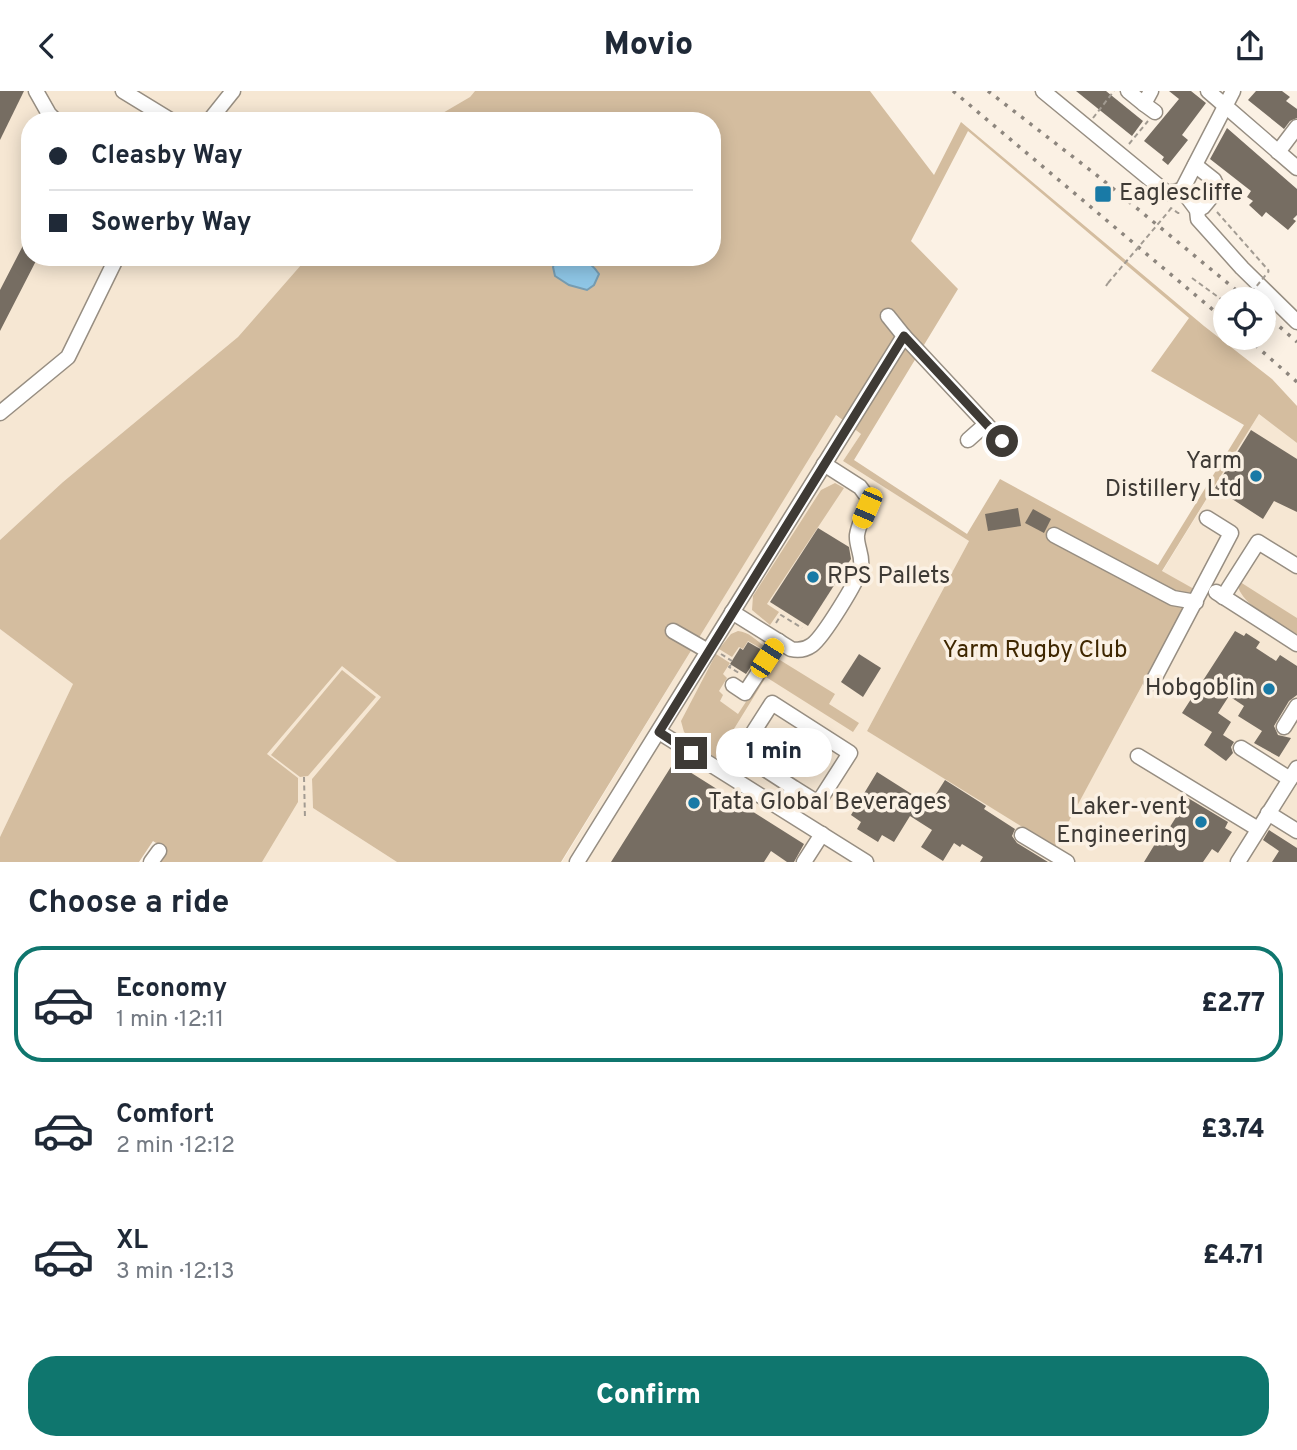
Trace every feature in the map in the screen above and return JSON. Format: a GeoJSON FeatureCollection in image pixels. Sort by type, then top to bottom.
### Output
{"type":"FeatureCollection","features":[{"type":"Feature","properties":{"kind":"street"},"geometry":{"type":"LineString","coordinates":[[36,91],[48,112]]}},
{"type":"Feature","properties":{"kind":"street"},"geometry":{"type":"LineString","coordinates":[[123,91],[157,112]]}},
{"type":"Feature","properties":{"kind":"street"},"geometry":{"type":"LineString","coordinates":[[216,112],[233,91]]}},
{"type":"Feature","properties":{"kind":"street"},"geometry":{"type":"LineString","coordinates":[[1129,91],[1150,102]]}},
{"type":"Feature","properties":{"kind":"street"},"geometry":{"type":"LineString","coordinates":[[1208,91],[1297,168]]}},
{"type":"Feature","properties":{"kind":"street"},"geometry":{"type":"LineString","coordinates":[[1182,191],[1233,91]]}},
{"type":"Feature","properties":{"kind":"street"},"geometry":{"type":"LineString","coordinates":[[1049,93],[1167,193],[1182,191]]}},
{"type":"Feature","properties":{"kind":"street"},"geometry":{"type":"LineString","coordinates":[[1278,152],[1297,127]]}},
{"type":"Feature","properties":{"kind":"street"},"geometry":{"type":"LineString","coordinates":[[1195,165],[1214,180],[1218,189],[1203,207],[1197,210]]}},
{"type":"Feature","properties":{"kind":"street"},"geometry":{"type":"LineString","coordinates":[[1182,191],[1197,210],[1198,219],[1242,268],[1297,322]]}},
{"type":"Feature","properties":{"kind":"street"},"geometry":{"type":"LineString","coordinates":[[0,413],[68,356],[113,266]]}},
{"type":"Feature","properties":{"kind":"street"},"geometry":{"type":"LineString","coordinates":[[888,316],[1002,441]]}},
{"type":"Feature","properties":{"kind":"street"},"geometry":{"type":"LineString","coordinates":[[576,862],[712,651],[732,612],[904,336]]}},
{"type":"Feature","properties":{"kind":"street"},"geometry":{"type":"LineString","coordinates":[[968,440],[986,424]]}},
{"type":"Feature","properties":{"kind":"street"},"geometry":{"type":"LineString","coordinates":[[732,612],[791,649],[800,651],[819,639],[855,582],[861,568],[857,537],[867,508],[866,492],[824,464]]}},
{"type":"Feature","properties":{"kind":"street"},"geometry":{"type":"LineString","coordinates":[[1152,683],[1231,533],[1207,517]]}},
{"type":"Feature","properties":{"kind":"street"},"geometry":{"type":"LineString","coordinates":[[1054,535],[1173,598],[1196,602]]}},
{"type":"Feature","properties":{"kind":"street"},"geometry":{"type":"LineString","coordinates":[[1223,597],[1258,542],[1297,566]]}},
{"type":"Feature","properties":{"kind":"street"},"geometry":{"type":"LineString","coordinates":[[1205,585],[1297,644]]}},
{"type":"Feature","properties":{"kind":"street"},"geometry":{"type":"LineString","coordinates":[[673,631],[712,651]]}},
{"type":"Feature","properties":{"kind":"street"},"geometry":{"type":"LineString","coordinates":[[733,685],[745,693],[774,638]]}},
{"type":"Feature","properties":{"kind":"street"},"geometry":{"type":"LineString","coordinates":[[772,703],[850,753],[818,803],[794,788],[740,753],[772,703]]}},
{"type":"Feature","properties":{"kind":"street"},"geometry":{"type":"LineString","coordinates":[[1284,727],[1297,706]]}},
{"type":"Feature","properties":{"kind":"street"},"geometry":{"type":"LineString","coordinates":[[659,732],[866,862]]}},
{"type":"Feature","properties":{"kind":"street"},"geometry":{"type":"LineString","coordinates":[[1238,862],[1294,774],[1241,748]]}},
{"type":"Feature","properties":{"kind":"street"},"geometry":{"type":"LineString","coordinates":[[1138,756],[1258,829]]}},
{"type":"Feature","properties":{"kind":"street"},"geometry":{"type":"LineString","coordinates":[[781,808],[794,788]]}},
{"type":"Feature","properties":{"kind":"street"},"geometry":{"type":"LineString","coordinates":[[1268,813],[1297,831]]}},
{"type":"Feature","properties":{"kind":"street"},"geometry":{"type":"LineString","coordinates":[[804,862],[822,834]]}},
{"type":"Feature","properties":{"kind":"street"},"geometry":{"type":"LineString","coordinates":[[1022,835],[1067,862]]}},
{"type":"Feature","properties":{"kind":"path"},"geometry":{"type":"LineString","coordinates":[[1086,126],[1114,91]]}},
{"type":"Feature","properties":{"kind":"path"},"geometry":{"type":"LineString","coordinates":[[1121,155],[1150,102]]}},
{"type":"Feature","properties":{"kind":"path"},"geometry":{"type":"LineString","coordinates":[[1107,285],[1171,208],[1178,213]]}},
{"type":"Feature","properties":{"kind":"path"},"geometry":{"type":"LineString","coordinates":[[1217,212],[1269,271],[1256,287]]}},
{"type":"Feature","properties":{"kind":"path"},"geometry":{"type":"LineString","coordinates":[[1192,278],[1213,293]]}},
{"type":"Feature","properties":{"kind":"path"},"geometry":{"type":"LineString","coordinates":[[774,638],[781,615],[802,628]]}},
{"type":"Feature","properties":{"kind":"path"},"geometry":{"type":"LineString","coordinates":[[712,651],[732,661]]}},
{"type":"Feature","properties":{"kind":"path"},"geometry":{"type":"LineString","coordinates":[[304,777],[305,819]]}},
{"type":"Feature","properties":{"kind":"shaded area"},"geometry":{"type":"Polygon","coordinates":[[[0,91],[475,91],[470,97],[444,112],[21,112],[21,266],[300,266],[238,337],[63,482],[0,540],[0,91]]]}},
{"type":"Feature","properties":{"kind":"shaded area"},"geometry":{"type":"Polygon","coordinates":[[[1259,414],[1297,443],[1297,862],[562,862],[835,415],[861,434],[843,461],[969,541],[867,731],[1055,846],[1194,590],[1162,572],[1259,414]]]}},
{"type":"Feature","properties":{"kind":"shaded area"},"geometry":{"type":"Polygon","coordinates":[[[0,629],[73,684],[0,837],[0,629]]]}},
{"type":"Feature","properties":{"kind":"shaded area"},"geometry":{"type":"Polygon","coordinates":[[[342,665],[381,697],[312,779],[313,808],[397,862],[202,862],[267,754],[342,665]]]}},
{"type":"Feature","properties":{"kind":"green space","name":"Yarm Rugby Club"},"geometry":{"type":"Polygon","coordinates":[[[475,91],[870,91],[934,175],[961,122],[1213,333],[1213,350],[1235,350],[1272,379],[1297,406],[1297,443],[1259,414],[1162,571],[1194,589],[1055,847],[867,731],[969,541],[843,461],[861,434],[836,415],[561,862],[397,862],[313,808],[312,779],[381,697],[342,666],[267,754],[298,778],[298,802],[262,862],[159,862],[165,849],[153,841],[139,862],[0,862],[0,837],[73,684],[0,629],[0,540],[63,482],[238,337],[300,266],[721,266],[721,112],[444,112],[470,97],[475,91]],[[968,131],[911,241],[958,289],[854,460],[967,534],[1000,479],[1158,565],[1244,425],[1151,371],[1189,318],[968,131]]]}},
{"type":"Feature","properties":{"kind":"green space"},"geometry":{"type":"Polygon","coordinates":[[[835,483],[844,488],[767,604],[779,612],[770,625],[752,610],[753,596],[821,490],[835,483]]]}},
{"type":"Feature","properties":{"kind":"green space"},"geometry":{"type":"Polygon","coordinates":[[[1237,580],[1297,618],[1297,634],[1243,597],[1237,580]]]}},
{"type":"Feature","properties":{"kind":"green space"},"geometry":{"type":"Polygon","coordinates":[[[738,631],[764,646],[762,649],[748,641],[743,649],[739,647],[732,657],[719,649],[731,634],[738,631]]]}},
{"type":"Feature","properties":{"kind":"green space"},"geometry":{"type":"Polygon","coordinates":[[[716,654],[730,663],[723,674],[727,678],[719,691],[723,695],[720,701],[738,714],[775,657],[835,694],[829,704],[859,723],[853,732],[766,677],[716,758],[691,741],[684,732],[681,721],[716,654]]]}},
{"type":"Feature","properties":{"kind":"green space"},"geometry":{"type":"Polygon","coordinates":[[[342,670],[376,697],[308,776],[300,777],[271,755],[342,670]]]}},
{"type":"Feature","properties":{"kind":"water"},"geometry":{"type":"Polygon","coordinates":[[[592,266],[599,274],[594,285],[587,290],[569,285],[555,276],[553,267],[592,266]]]}},
{"type":"Feature","properties":{"kind":"building"},"geometry":{"type":"Polygon","coordinates":[[[0,91],[24,91],[0,140],[0,91]]]}},
{"type":"Feature","properties":{"kind":"building"},"geometry":{"type":"Polygon","coordinates":[[[1076,91],[1106,91],[1143,121],[1132,136],[1076,91]]]}},
{"type":"Feature","properties":{"kind":"building"},"geometry":{"type":"Polygon","coordinates":[[[1169,91],[1191,91],[1206,103],[1182,135],[1188,140],[1168,165],[1162,160],[1164,157],[1144,141],[1179,99],[1169,91]]]}},
{"type":"Feature","properties":{"kind":"building"},"geometry":{"type":"Polygon","coordinates":[[[1256,91],[1282,91],[1290,97],[1286,101],[1297,109],[1297,118],[1290,121],[1284,129],[1248,100],[1256,91]]]}},
{"type":"Feature","properties":{"kind":"building"},"geometry":{"type":"Polygon","coordinates":[[[1227,128],[1297,189],[1297,215],[1293,219],[1296,221],[1288,230],[1266,212],[1262,217],[1249,205],[1253,201],[1247,197],[1251,191],[1210,159],[1227,128]]]}},
{"type":"Feature","properties":{"kind":"building"},"geometry":{"type":"Polygon","coordinates":[[[21,249],[21,266],[33,266],[0,331],[0,290],[21,249]]]}},
{"type":"Feature","properties":{"kind":"building","name":"Yarm Distillery Ltd"},"geometry":{"type":"Polygon","coordinates":[[[1251,430],[1297,459],[1297,512],[1274,501],[1263,519],[1215,488],[1251,430]]]}},
{"type":"Feature","properties":{"kind":"building"},"geometry":{"type":"Polygon","coordinates":[[[1018,508],[1021,526],[988,531],[985,514],[1018,508]]]}},
{"type":"Feature","properties":{"kind":"building"},"geometry":{"type":"Polygon","coordinates":[[[1033,509],[1051,519],[1044,533],[1025,523],[1033,509]]]}},
{"type":"Feature","properties":{"kind":"building","name":"RPS Pallets"},"geometry":{"type":"Polygon","coordinates":[[[818,528],[849,547],[851,559],[808,626],[770,602],[818,528]]]}},
{"type":"Feature","properties":{"kind":"building"},"geometry":{"type":"Polygon","coordinates":[[[1235,631],[1244,636],[1246,633],[1260,642],[1256,648],[1276,661],[1280,655],[1297,666],[1297,695],[1289,701],[1274,726],[1278,735],[1291,738],[1279,757],[1254,743],[1262,731],[1238,716],[1244,706],[1229,696],[1218,713],[1231,722],[1223,735],[1234,742],[1231,747],[1233,753],[1226,761],[1204,745],[1212,732],[1182,713],[1235,631]]]}},
{"type":"Feature","properties":{"kind":"building"},"geometry":{"type":"Polygon","coordinates":[[[748,642],[762,650],[746,674],[730,664],[740,648],[743,650],[748,642]]]}},
{"type":"Feature","properties":{"kind":"building"},"geometry":{"type":"Polygon","coordinates":[[[859,654],[881,668],[863,697],[841,682],[859,654]]]}},
{"type":"Feature","properties":{"kind":"building","name":"Tata Global Beverages"},"geometry":{"type":"Polygon","coordinates":[[[674,762],[804,844],[794,862],[787,862],[771,851],[764,862],[611,862],[674,762]]]}},
{"type":"Feature","properties":{"kind":"building"},"geometry":{"type":"Polygon","coordinates":[[[877,772],[929,805],[945,780],[986,806],[984,809],[1015,829],[1012,836],[1017,843],[1048,862],[980,862],[983,857],[962,844],[960,847],[954,843],[943,861],[921,847],[932,830],[910,816],[894,842],[882,835],[878,842],[857,829],[861,822],[851,815],[877,772]]]}},
{"type":"Feature","properties":{"kind":"building","name":"Laker-vent Engineering"},"geometry":{"type":"Polygon","coordinates":[[[1188,798],[1228,822],[1225,828],[1232,832],[1218,853],[1212,849],[1203,862],[1144,862],[1155,844],[1158,846],[1188,798]]]}},
{"type":"Feature","properties":{"kind":"building"},"geometry":{"type":"Polygon","coordinates":[[[1269,830],[1297,848],[1297,862],[1272,862],[1279,851],[1263,840],[1269,830]]]}},
{"type":"Feature","properties":{"kind":"railway"},"geometry":{"type":"LineString","coordinates":[[953,91],[1213,310]]}},
{"type":"Feature","properties":{"kind":"railway"},"geometry":{"type":"LineString","coordinates":[[988,91],[1099,177],[1232,287]]}},
{"type":"Feature","properties":{"kind":"railway"},"geometry":{"type":"LineString","coordinates":[[1276,324],[1297,342]]}},
{"type":"Feature","properties":{"kind":"railway"},"geometry":{"type":"LineString","coordinates":[[1261,350],[1297,382]]}},
{"type":"Feature","properties":{"kind":"place","name":"Eaglescliffe"},"geometry":{"type":"Point","coordinates":[1103,194]}},
{"type":"Feature","properties":{"kind":"place","name":"Yarm Distillery Ltd"},"geometry":{"type":"Point","coordinates":[1256,476]}},
{"type":"Feature","properties":{"kind":"place","name":"RPS Pallets"},"geometry":{"type":"Point","coordinates":[813,577]}},
{"type":"Feature","properties":{"kind":"place","name":"Hobgoblin"},"geometry":{"type":"Point","coordinates":[1269,689]}},
{"type":"Feature","properties":{"kind":"place","name":"Tata Global Beverages"},"geometry":{"type":"Point","coordinates":[694,803]}},
{"type":"Feature","properties":{"kind":"place","name":"Laker-vent Engineering"},"geometry":{"type":"Point","coordinates":[1201,822]}},
{"type":"Feature","properties":{"kind":"route"},"geometry":{"type":"LineString","coordinates":[[691,753],[659,732],[904,336],[1002,441]]}}]}
